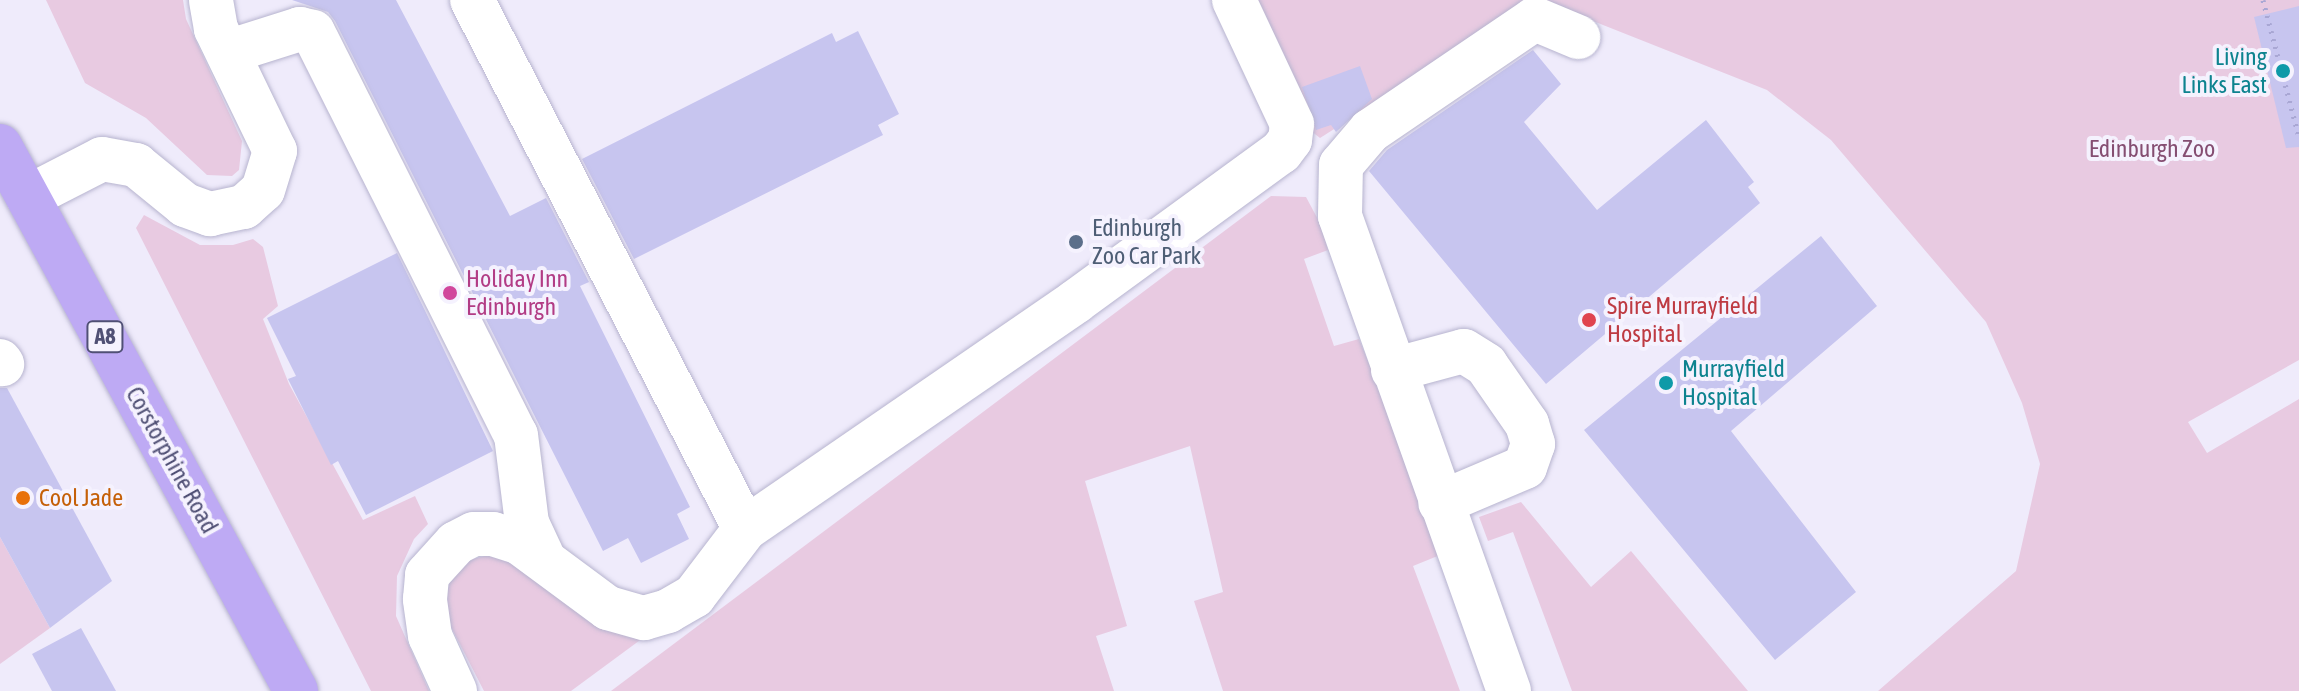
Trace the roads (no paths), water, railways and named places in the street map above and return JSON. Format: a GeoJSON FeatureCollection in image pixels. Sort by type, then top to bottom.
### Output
{"type":"FeatureCollection","features":[{"type":"Feature","properties":{"kind":"main road","name":"Corstorphine Road"},"geometry":{"type":"LineString","coordinates":[[0,146],[296,691]]}},
{"type":"Feature","properties":{"kind":"lane"},"geometry":{"type":"LineString","coordinates":[[28,197],[86,164],[118,159],[136,165],[199,212],[223,214],[244,207],[263,190],[275,151],[225,46],[211,0]]}},
{"type":"Feature","properties":{"kind":"lane"},"geometry":{"type":"LineString","coordinates":[[472,0],[745,529]]}},
{"type":"Feature","properties":{"kind":"lane"},"geometry":{"type":"LineString","coordinates":[[455,691],[427,619],[427,575],[438,557],[474,534],[493,534],[543,557],[608,608],[644,618],[694,596],[745,529],[1075,302],[1281,152],[1290,140],[1292,124],[1234,0]]}},
{"type":"Feature","properties":{"kind":"lane"},"geometry":{"type":"LineString","coordinates":[[1509,691],[1340,216],[1341,165],[1370,131],[1535,19],[1578,37]]}},
{"type":"Feature","properties":{"kind":"lane"},"geometry":{"type":"LineString","coordinates":[[225,46],[240,48],[300,29],[313,32],[516,435],[527,523],[543,557]]}},
{"type":"Feature","properties":{"kind":"lane"},"geometry":{"type":"LineString","coordinates":[[1393,370],[1464,351],[1486,365],[1527,424],[1533,444],[1525,467],[1440,503]]}},
{"type":"Feature","properties":{"kind":"place","name":"Living Links East"},"geometry":{"type":"Point","coordinates":[2283,71]}},
{"type":"Feature","properties":{"kind":"place","name":"Edinburgh Zoo Car Park"},"geometry":{"type":"Point","coordinates":[1076,242]}},
{"type":"Feature","properties":{"kind":"place","name":"Holiday Inn Edinburgh"},"geometry":{"type":"Point","coordinates":[450,293]}},
{"type":"Feature","properties":{"kind":"place","name":"Spire Murrayfield Hospital"},"geometry":{"type":"Point","coordinates":[1589,320]}},
{"type":"Feature","properties":{"kind":"place","name":"Murrayfield Hospital"},"geometry":{"type":"Point","coordinates":[1666,383]}},
{"type":"Feature","properties":{"kind":"place","name":"Cool Jade"},"geometry":{"type":"Point","coordinates":[23,498]}},
{"type":"Feature","properties":{"kind":"park label","name":"Edinburgh Zoo"},"geometry":{"type":"Point","coordinates":[2152,149]}}]}
